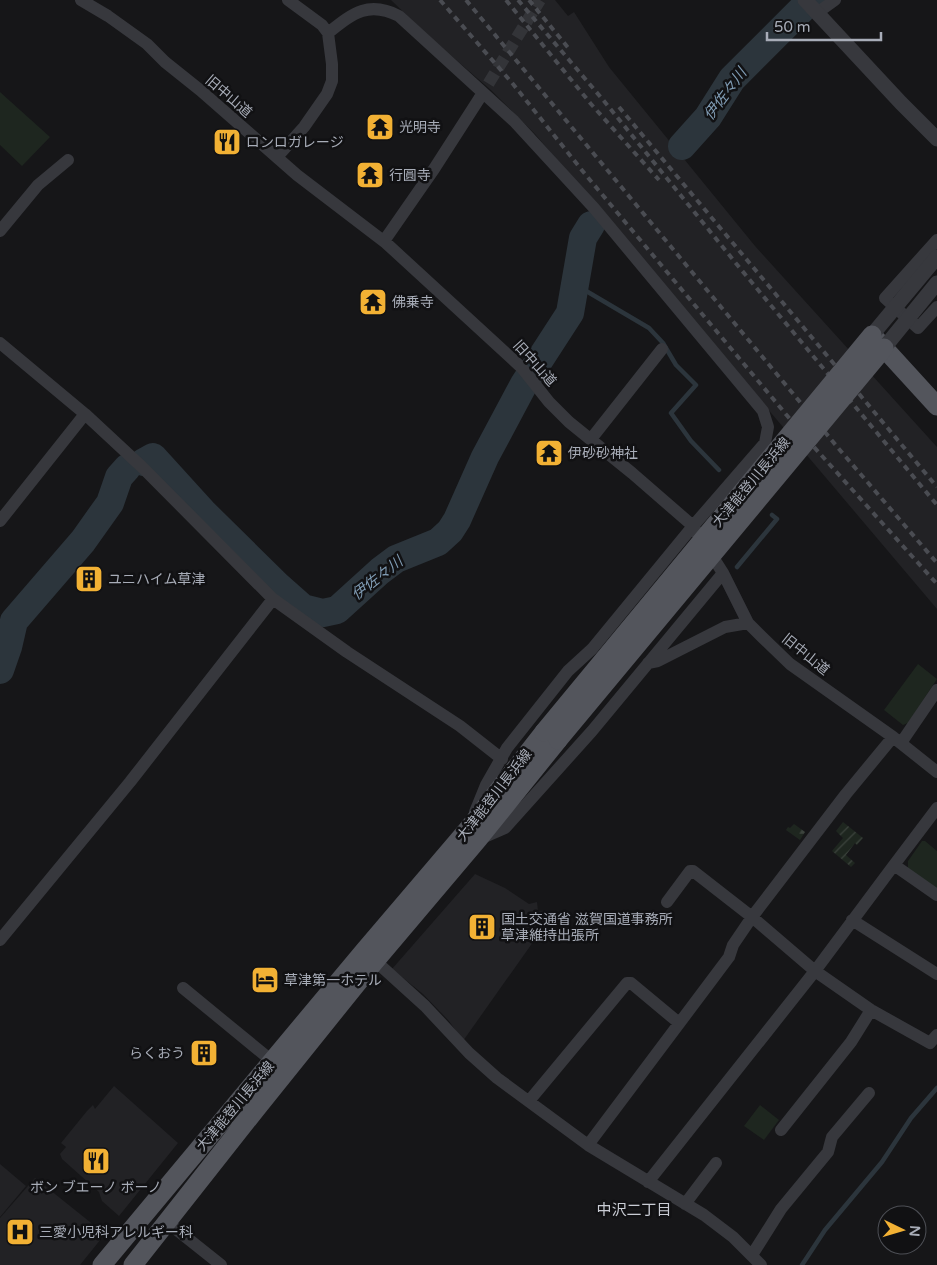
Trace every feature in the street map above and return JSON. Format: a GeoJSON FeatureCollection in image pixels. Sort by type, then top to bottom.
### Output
{"type":"FeatureCollection","features":[{"type":"Feature","properties":{"kind":"main road"},"geometry":{"type":"LineString","coordinates":[[878,342],[937,406]]}},
{"type":"Feature","properties":{"kind":"main road","name":"大津能登川長浜線"},"geometry":{"type":"LineString","coordinates":[[102,1265],[272,1061],[370,956],[474,833],[551,736],[878,342]]}},
{"type":"Feature","properties":{"kind":"main road","name":"大津能登川長浜線"},"geometry":{"type":"LineString","coordinates":[[133,1265],[370,956]]}},
{"type":"Feature","properties":{"kind":"street","name":"旧中山道"},"geometry":{"type":"LineString","coordinates":[[80,0],[108,16],[147,44],[165,62],[297,175],[384,241],[522,368],[549,402],[569,422],[693,526],[723,573],[748,623],[790,664],[897,740],[937,772]]}},
{"type":"Feature","properties":{"kind":"street"},"geometry":{"type":"LineString","coordinates":[[277,157],[304,127],[327,94],[332,81],[328,33],[322,25],[288,0]]}},
{"type":"Feature","properties":{"kind":"street"},"geometry":{"type":"LineString","coordinates":[[835,0],[812,8],[900,103],[937,139]]}},
{"type":"Feature","properties":{"kind":"street"},"geometry":{"type":"LineString","coordinates":[[328,33],[351,14],[368,6],[387,8],[399,16],[514,121],[594,208],[763,411],[768,427],[765,443],[693,526],[592,650],[568,671],[506,748],[502,759],[486,785],[474,833],[505,828],[592,731],[723,573]]}},
{"type":"Feature","properties":{"kind":"street"},"geometry":{"type":"LineString","coordinates":[[384,241],[480,99]]}},
{"type":"Feature","properties":{"kind":"street"},"geometry":{"type":"LineString","coordinates":[[0,231],[38,186],[68,160]]}},
{"type":"Feature","properties":{"kind":"street"},"geometry":{"type":"LineString","coordinates":[[937,240],[885,298],[918,328],[937,307]]}},
{"type":"Feature","properties":{"kind":"street"},"geometry":{"type":"LineString","coordinates":[[878,342],[937,257]]}},
{"type":"Feature","properties":{"kind":"street"},"geometry":{"type":"LineString","coordinates":[[878,342],[937,283]]}},
{"type":"Feature","properties":{"kind":"street"},"geometry":{"type":"LineString","coordinates":[[0,343],[84,414],[142,467],[273,599],[346,652],[460,726],[502,759]]}},
{"type":"Feature","properties":{"kind":"street"},"geometry":{"type":"LineString","coordinates":[[591,440],[662,350]]}},
{"type":"Feature","properties":{"kind":"street"},"geometry":{"type":"LineString","coordinates":[[0,521],[84,414]]}},
{"type":"Feature","properties":{"kind":"street"},"geometry":{"type":"LineString","coordinates":[[0,940],[130,782],[273,599]]}},
{"type":"Feature","properties":{"kind":"street"},"geometry":{"type":"LineString","coordinates":[[648,663],[658,661],[725,627],[748,623]]}},
{"type":"Feature","properties":{"kind":"street"},"geometry":{"type":"LineString","coordinates":[[588,1145],[729,958],[733,945],[752,917],[846,794],[897,740],[937,690]]}},
{"type":"Feature","properties":{"kind":"street"},"geometry":{"type":"LineString","coordinates":[[648,1182],[815,971],[937,808]]}},
{"type":"Feature","properties":{"kind":"street"},"geometry":{"type":"LineString","coordinates":[[894,865],[937,895]]}},
{"type":"Feature","properties":{"kind":"street"},"geometry":{"type":"LineString","coordinates":[[667,902],[690,872],[693,871],[752,917],[815,971],[871,1010],[935,1042]]}},
{"type":"Feature","properties":{"kind":"street"},"geometry":{"type":"LineString","coordinates":[[852,920],[937,974]]}},
{"type":"Feature","properties":{"kind":"street"},"geometry":{"type":"LineString","coordinates":[[370,956],[425,1006],[468,1053],[497,1078],[588,1145],[704,1215],[733,1237],[761,1265]]}},
{"type":"Feature","properties":{"kind":"street"},"geometry":{"type":"LineString","coordinates":[[530,1101],[627,983],[631,983],[679,1022]]}},
{"type":"Feature","properties":{"kind":"street"},"geometry":{"type":"LineString","coordinates":[[183,988],[272,1061]]}},
{"type":"Feature","properties":{"kind":"street"},"geometry":{"type":"LineString","coordinates":[[781,1130],[851,1042],[871,1010]]}},
{"type":"Feature","properties":{"kind":"street"},"geometry":{"type":"LineString","coordinates":[[752,1255],[781,1209],[828,1152],[832,1137],[869,1092]]}},
{"type":"Feature","properties":{"kind":"street"},"geometry":{"type":"LineString","coordinates":[[685,1204],[716,1163]]}},
{"type":"Feature","properties":{"kind":"street"},"geometry":{"type":"LineString","coordinates":[[167,1222],[221,1265]]}},
{"type":"Feature","properties":{"kind":"shaded area"},"geometry":{"type":"Polygon","coordinates":[[[391,0],[555,0],[568,16],[574,12],[609,67],[755,246],[937,447],[937,609],[535,134],[492,91],[425,33],[391,0]]]}},
{"type":"Feature","properties":{"kind":"shaded area"},"geometry":{"type":"Polygon","coordinates":[[[475,874],[505,888],[529,904],[537,902],[538,911],[555,911],[463,1041],[449,1021],[423,994],[392,969],[475,874]]]}},
{"type":"Feature","properties":{"kind":"shaded area"},"geometry":{"type":"Polygon","coordinates":[[[114,1086],[178,1143],[119,1216],[102,1201],[99,1192],[62,1159],[60,1154],[66,1147],[61,1143],[87,1111],[93,1105],[95,1109],[114,1086]]]}},
{"type":"Feature","properties":{"kind":"shaded area"},"geometry":{"type":"Polygon","coordinates":[[[0,1164],[26,1186],[0,1217],[0,1164]]]}},
{"type":"Feature","properties":{"kind":"shaded area"},"geometry":{"type":"Polygon","coordinates":[[[35,1178],[105,1234],[80,1265],[0,1265],[0,1218],[35,1178]]]}},
{"type":"Feature","properties":{"kind":"green space"},"geometry":{"type":"Polygon","coordinates":[[[0,92],[50,137],[22,166],[0,145],[0,92]]]}},
{"type":"Feature","properties":{"kind":"green space"},"geometry":{"type":"Polygon","coordinates":[[[918,664],[937,679],[908,723],[903,725],[884,710],[918,664]]]}},
{"type":"Feature","properties":{"kind":"green space"},"geometry":{"type":"Polygon","coordinates":[[[843,822],[863,838],[857,845],[855,843],[846,855],[855,863],[851,867],[832,851],[843,838],[836,831],[843,822]]]}},
{"type":"Feature","properties":{"kind":"green space"},"geometry":{"type":"Polygon","coordinates":[[[794,824],[805,832],[800,840],[786,830],[794,824]]]}},
{"type":"Feature","properties":{"kind":"green space"},"geometry":{"type":"Polygon","coordinates":[[[922,841],[925,841],[937,851],[937,889],[908,869],[908,861],[922,841]]]}},
{"type":"Feature","properties":{"kind":"green space"},"geometry":{"type":"Polygon","coordinates":[[[760,1105],[779,1120],[764,1140],[744,1126],[760,1105]]]}},
{"type":"Feature","properties":{"kind":"waterway","name":"伊佐々川"},"geometry":{"type":"LineString","coordinates":[[682,146],[708,117],[732,79],[811,0]]}},
{"type":"Feature","properties":{"kind":"waterway","name":"伊佐々川"},"geometry":{"type":"LineString","coordinates":[[144,462],[153,457],[203,512],[303,608],[323,613],[337,610],[396,559],[438,542],[450,531],[457,520],[485,457],[524,384],[570,313],[583,238],[591,225]]}},
{"type":"Feature","properties":{"kind":"waterway"},"geometry":{"type":"LineString","coordinates":[[576,285],[649,328],[663,343],[676,365],[696,385],[671,413],[691,441],[719,470]]}},
{"type":"Feature","properties":{"kind":"waterway","name":"伊佐々川"},"geometry":{"type":"LineString","coordinates":[[0,670],[14,621],[83,541],[110,503],[119,477],[127,468]]}},
{"type":"Feature","properties":{"kind":"waterway"},"geometry":{"type":"LineString","coordinates":[[737,567],[777,519],[772,515]]}},
{"type":"Feature","properties":{"kind":"waterway","name":"伊佐々川"},"geometry":{"type":"LineString","coordinates":[[0,646],[8,647]]}},
{"type":"Feature","properties":{"kind":"waterway"},"geometry":{"type":"LineString","coordinates":[[802,1265],[825,1230],[882,1162],[911,1118],[937,1088]]}},
{"type":"Feature","properties":{"kind":"tunnel"},"geometry":{"type":"LineString","coordinates":[[479,99],[540,0]]}},
{"type":"Feature","properties":{"kind":"railway"},"geometry":{"type":"LineString","coordinates":[[440,0],[513,84],[585,174],[805,437],[937,584]]}},
{"type":"Feature","properties":{"kind":"railway"},"geometry":{"type":"LineString","coordinates":[[466,0],[839,449],[937,563]]}},
{"type":"Feature","properties":{"kind":"railway"},"geometry":{"type":"LineString","coordinates":[[506,0],[591,104],[659,180]]}},
{"type":"Feature","properties":{"kind":"railway"},"geometry":{"type":"LineString","coordinates":[[518,0],[604,101],[937,505]]}},
{"type":"Feature","properties":{"kind":"railway"},"geometry":{"type":"LineString","coordinates":[[529,0],[570,50]]}},
{"type":"Feature","properties":{"kind":"railway"},"geometry":{"type":"LineString","coordinates":[[619,107],[937,487]]}},
{"type":"Feature","properties":{"kind":"place","name":"光明寺"},"geometry":{"type":"Point","coordinates":[380,127]}},
{"type":"Feature","properties":{"kind":"place","name":"ロンロガレージ"},"geometry":{"type":"Point","coordinates":[227,142]}},
{"type":"Feature","properties":{"kind":"place","name":"行圓寺"},"geometry":{"type":"Point","coordinates":[370,175]}},
{"type":"Feature","properties":{"kind":"place","name":"佛乗寺"},"geometry":{"type":"Point","coordinates":[373,302]}},
{"type":"Feature","properties":{"kind":"place","name":"伊砂砂神社"},"geometry":{"type":"Point","coordinates":[549,453]}},
{"type":"Feature","properties":{"kind":"place","name":"ユニハイム草津"},"geometry":{"type":"Point","coordinates":[89,579]}},
{"type":"Feature","properties":{"kind":"place","name":"国土交通省 滋賀国道事務所 草津維持出張所"},"geometry":{"type":"Point","coordinates":[482,927]}},
{"type":"Feature","properties":{"kind":"place","name":"草津第一ホテル"},"geometry":{"type":"Point","coordinates":[265,980]}},
{"type":"Feature","properties":{"kind":"place","name":"らくおう"},"geometry":{"type":"Point","coordinates":[204,1053]}},
{"type":"Feature","properties":{"kind":"place","name":"ボン ブエーノ ボーノ"},"geometry":{"type":"Point","coordinates":[96,1161]}},
{"type":"Feature","properties":{"kind":"place","name":"三愛小児科アレルギー科"},"geometry":{"type":"Point","coordinates":[20,1232]}},
{"type":"Feature","properties":{"kind":"district","name":"中沢二丁目"},"geometry":{"type":"Point","coordinates":[634,1210]}}]}
